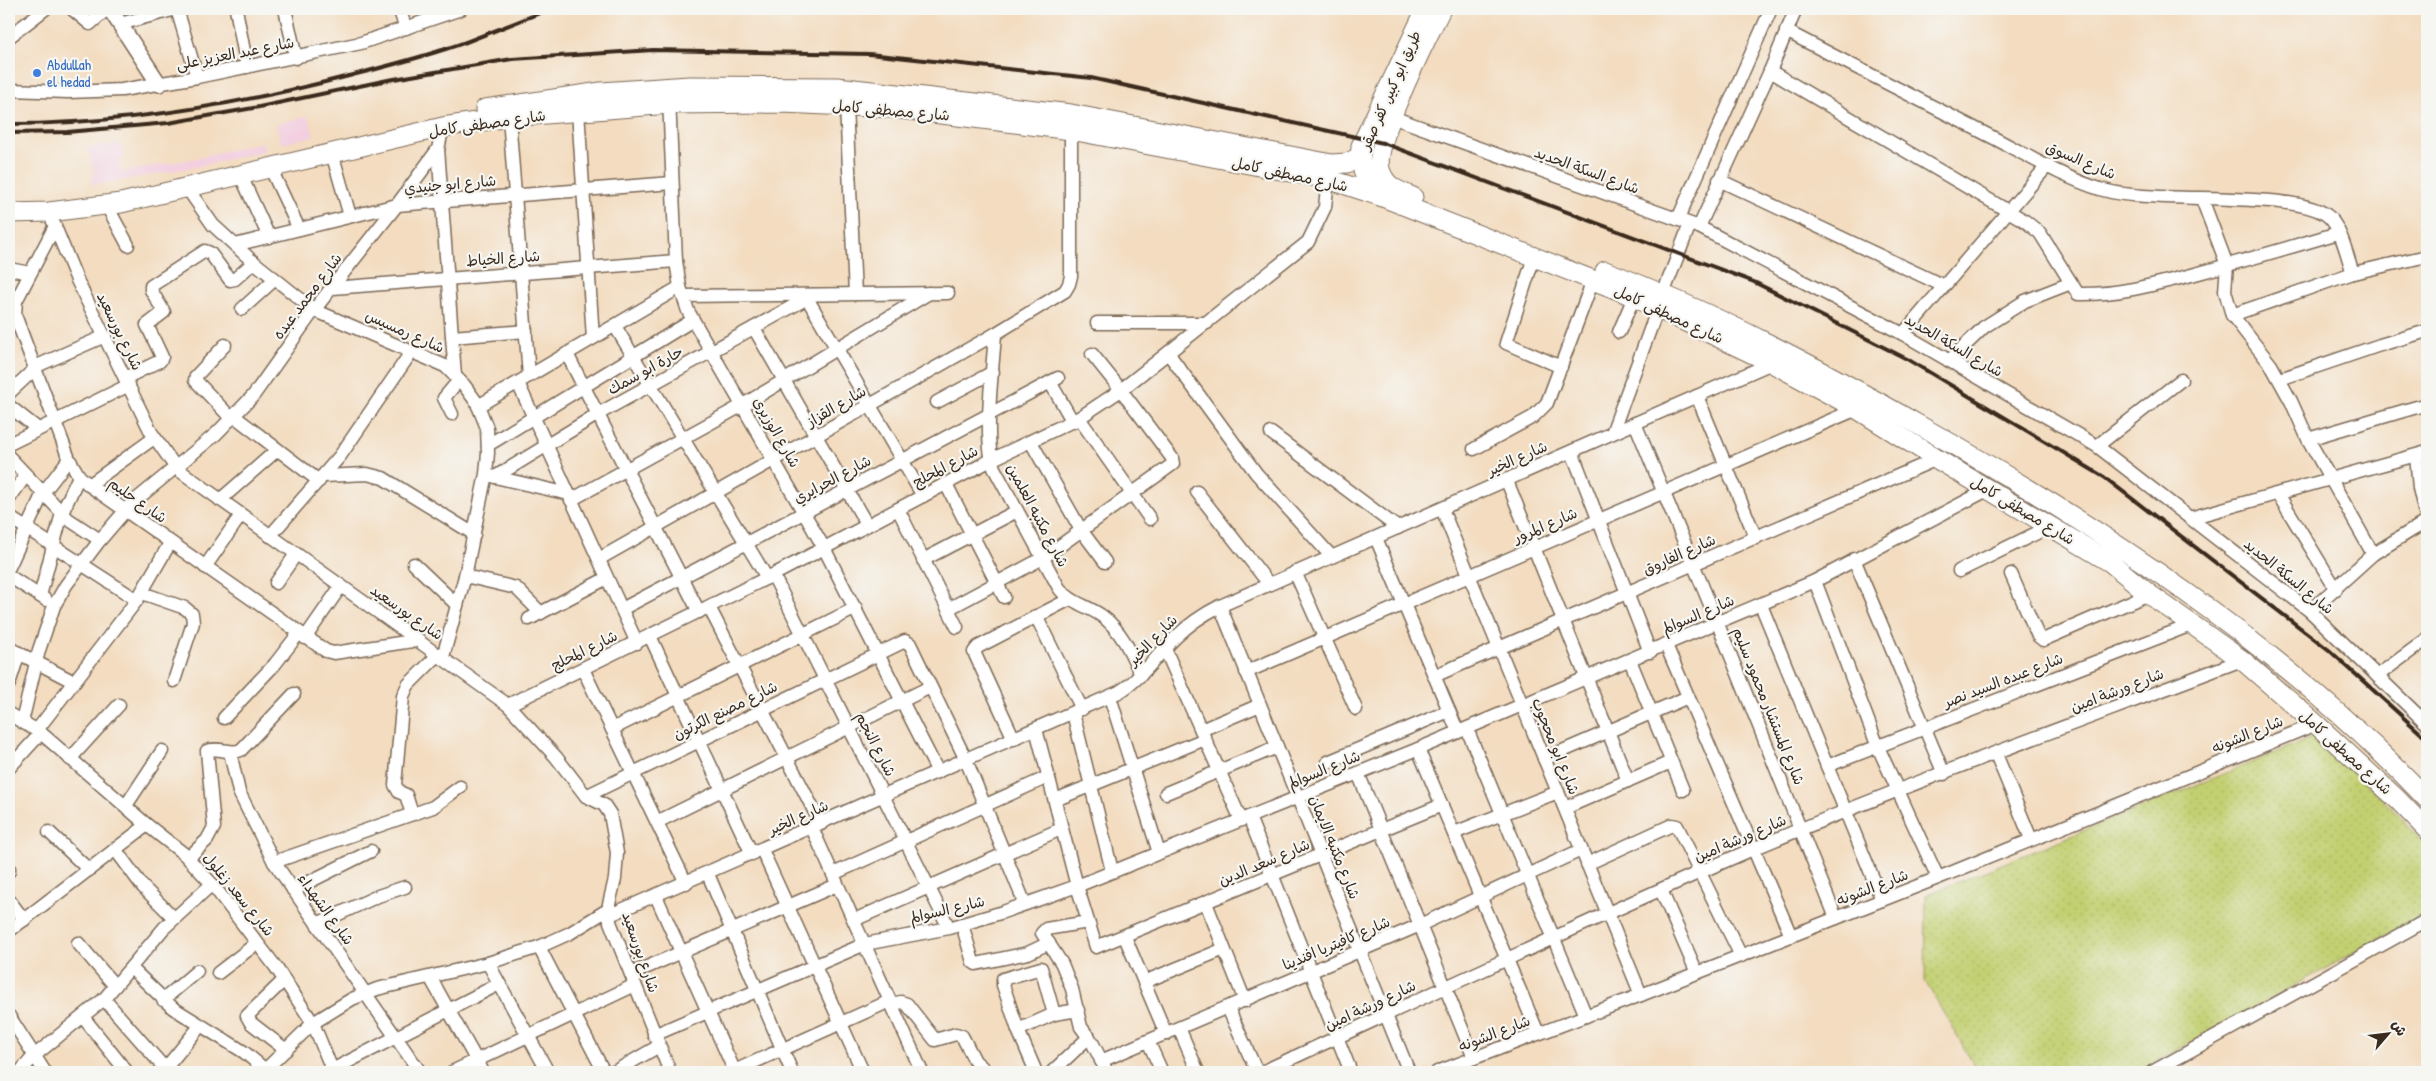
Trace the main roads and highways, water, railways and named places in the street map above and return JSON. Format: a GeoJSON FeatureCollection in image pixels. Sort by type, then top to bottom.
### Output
{"type":"FeatureCollection","features":[{"type":"Feature","properties":{"kind":"main road","name":"طريق ابو كبير, كفر صقر"},"geometry":{"type":"LineString","coordinates":[[1387,193],[1365,177],[1360,157],[1362,146],[1426,9]]}},
{"type":"Feature","properties":{"kind":"main road","name":"طريق ابو كبير, كفر صقر"},"geometry":{"type":"LineString","coordinates":[[1387,193],[1385,180],[1380,168],[1379,155],[1392,117],[1440,9]]}},
{"type":"Feature","properties":{"kind":"main road","name":"شارع مصطفى كامل"},"geometry":{"type":"LineString","coordinates":[[9,212],[52,219],[241,176],[270,167],[442,127],[509,117],[578,111],[669,96],[836,87],[1071,114],[1332,164],[1347,163],[1360,157]]}},
{"type":"Feature","properties":{"kind":"main road","name":"شارع مصطفى كامل"},"geometry":{"type":"LineString","coordinates":[[9,202],[52,203],[121,194],[187,180],[427,120],[513,104],[601,92],[892,108],[1071,130],[1328,179],[1387,193],[1660,301],[1717,319],[1876,401],[2036,492],[2101,533],[2188,594],[2262,650],[2337,713],[2427,799]]}},
{"type":"Feature","properties":{"kind":"main road","name":"شارع مصطفى كامل"},"geometry":{"type":"LineString","coordinates":[[1387,193],[1534,257],[1634,297],[1660,301],[1857,408],[1937,459],[2110,562],[2149,594],[2242,660],[2316,724],[2397,799],[2427,830]]}},
{"type":"Feature","properties":{"kind":"main road"},"geometry":{"type":"LineString","coordinates":[[2090,550],[2101,533]]}},
{"type":"Feature","properties":{"kind":"railway"},"geometry":{"type":"LineString","coordinates":[[9,124],[95,121],[180,111],[265,96],[423,56],[466,42],[550,9]]}},
{"type":"Feature","properties":{"kind":"railway"},"geometry":{"type":"LineString","coordinates":[[9,133],[67,132],[168,123],[259,107],[388,80],[512,59],[653,50],[869,54],[1091,78],[1383,143],[1754,282],[1907,359],[2104,477],[2329,650],[2427,739]]}},
{"type":"Feature","properties":{"kind":"place","name":"Abdullah el hedad"},"geometry":{"type":"Point","coordinates":[37,73]}}]}
